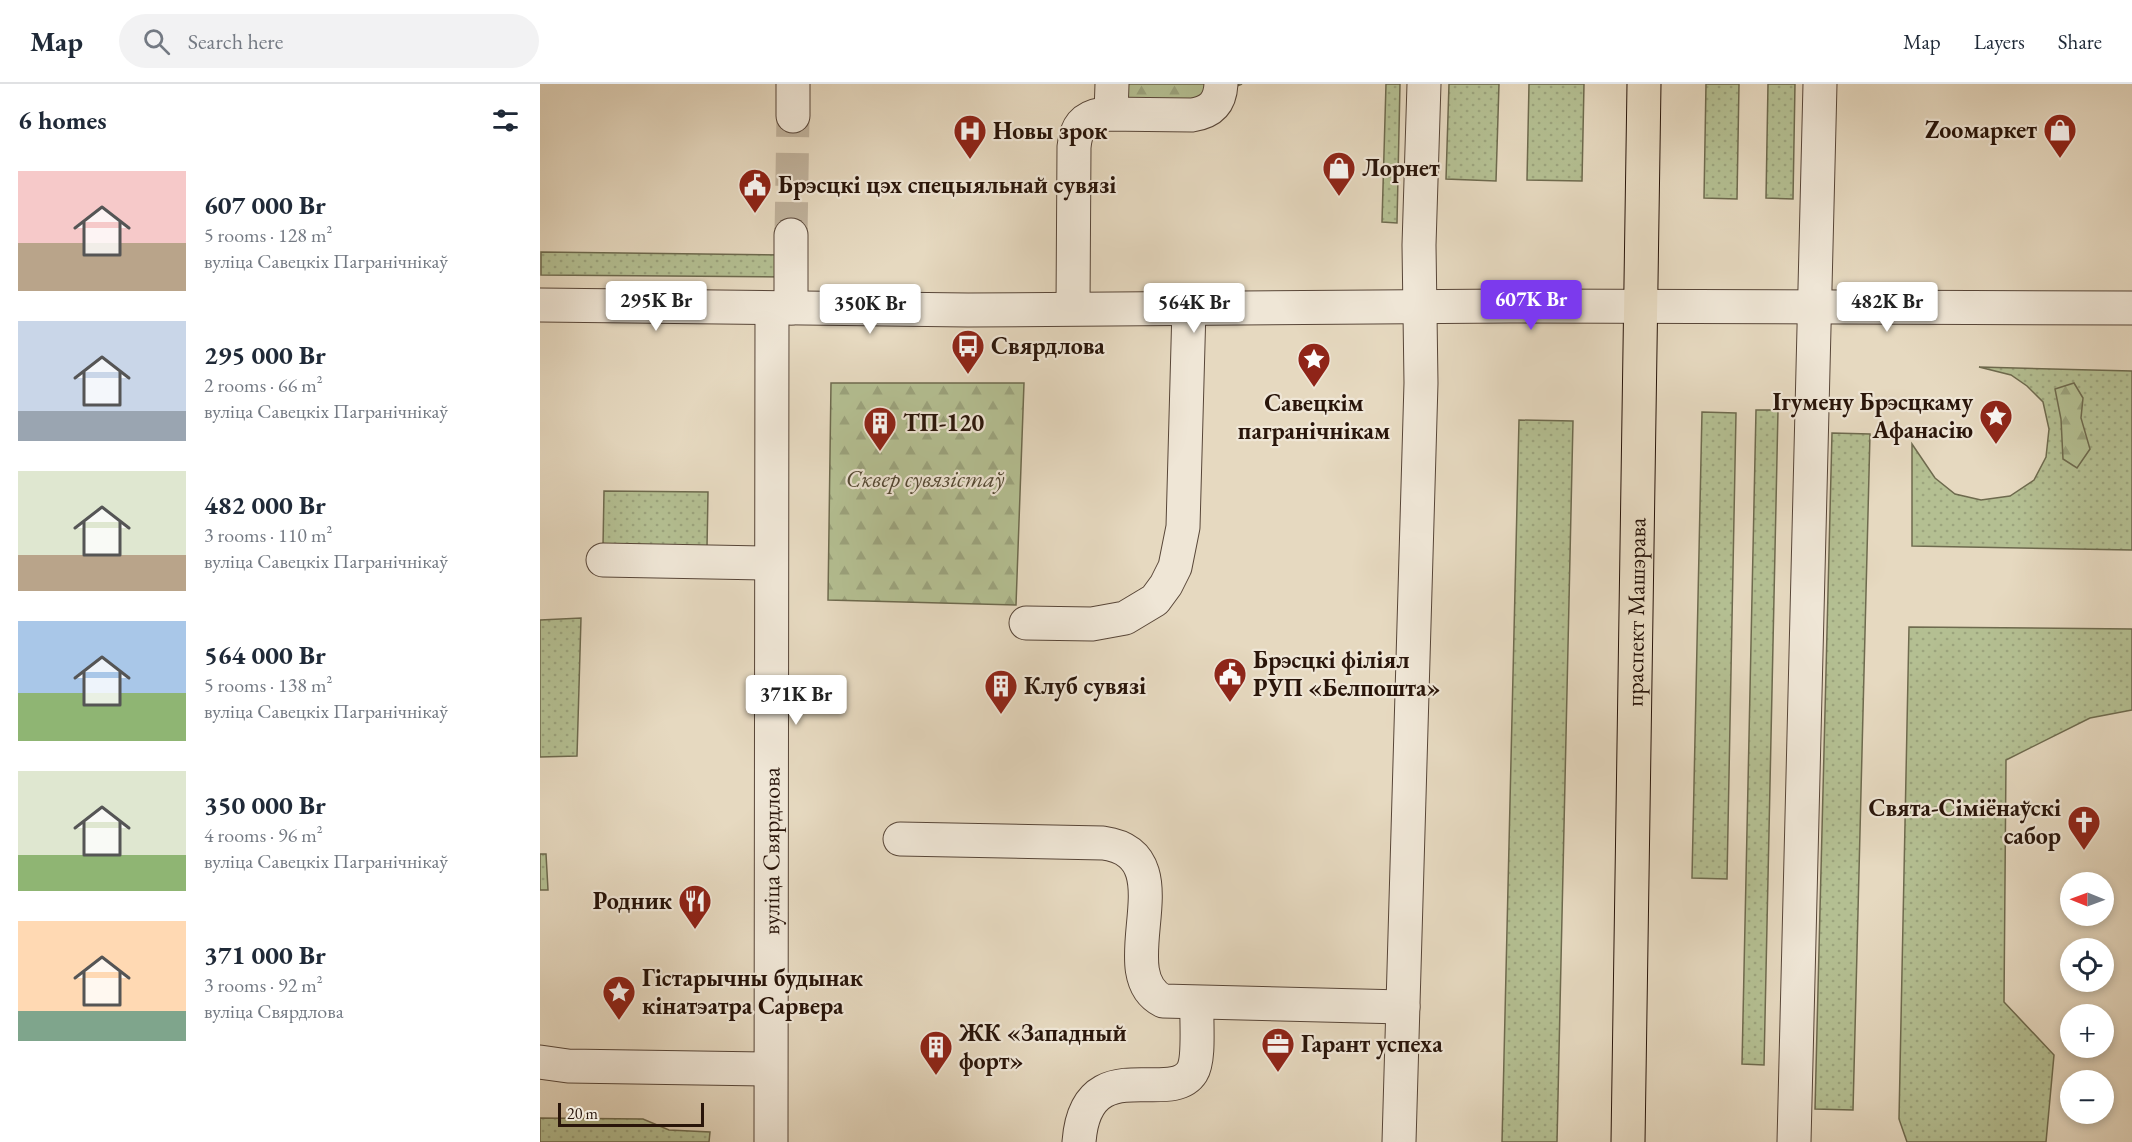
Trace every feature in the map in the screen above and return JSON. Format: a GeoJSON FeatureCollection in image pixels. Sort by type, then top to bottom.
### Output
{"type":"FeatureCollection","features":[{"type":"Feature","properties":{"kind":"main road","name":"праспект Машэрава"},"geometry":{"type":"LineString","coordinates":[[1628,1142],[1644,84]]}},
{"type":"Feature","properties":{"kind":"street"},"geometry":{"type":"LineString","coordinates":[[794,84],[794,116]]}},
{"type":"Feature","properties":{"kind":"street"},"geometry":{"type":"LineString","coordinates":[[1073,308],[1077,128],[1112,99],[1199,114],[1216,103],[1221,84]]}},
{"type":"Feature","properties":{"kind":"street"},"geometry":{"type":"LineString","coordinates":[[1400,1142],[1421,382],[1419,245],[1424,84]]}},
{"type":"Feature","properties":{"kind":"street"},"geometry":{"type":"LineString","coordinates":[[1794,1142],[1820,84]]}},
{"type":"Feature","properties":{"kind":"street","name":"вуліца Свярдлова"},"geometry":{"type":"LineString","coordinates":[[771,1142],[770,563],[782,308],[791,235]]}},
{"type":"Feature","properties":{"kind":"street"},"geometry":{"type":"LineString","coordinates":[[540,304],[782,308],[1420,306],[2132,308]]}},
{"type":"Feature","properties":{"kind":"street"},"geometry":{"type":"LineString","coordinates":[[1026,623],[1092,624],[1125,618],[1155,600],[1171,576],[1178,557],[1183,526],[1189,308]]}},
{"type":"Feature","properties":{"kind":"street"},"geometry":{"type":"LineString","coordinates":[[603,560],[770,563]]}},
{"type":"Feature","properties":{"kind":"street"},"geometry":{"type":"LineString","coordinates":[[900,839],[1103,843],[1128,850],[1136,857],[1143,879],[1145,984],[1155,997],[1163,1001],[1197,1004],[1403,1007]]}},
{"type":"Feature","properties":{"kind":"street"},"geometry":{"type":"LineString","coordinates":[[1079,1142],[1084,1114],[1104,1092],[1118,1086],[1173,1084],[1183,1081],[1191,1073],[1196,1064],[1197,1004]]}},
{"type":"Feature","properties":{"kind":"street"},"geometry":{"type":"LineString","coordinates":[[540,1062],[568,1066],[770,1069]]}},
{"type":"Feature","properties":{"kind":"green space"},"geometry":{"type":"Polygon","coordinates":[[[1098,84],[1242,84],[1183,108],[1107,109],[1098,84]]]}},
{"type":"Feature","properties":{"kind":"green space"},"geometry":{"type":"Polygon","coordinates":[[[1386,84],[1400,84],[1397,223],[1382,222],[1386,84]]]}},
{"type":"Feature","properties":{"kind":"green space"},"geometry":{"type":"Polygon","coordinates":[[[1449,84],[1499,84],[1496,181],[1446,179],[1449,84]]]}},
{"type":"Feature","properties":{"kind":"green space"},"geometry":{"type":"Polygon","coordinates":[[[1529,84],[1584,84],[1582,181],[1527,180],[1529,84]]]}},
{"type":"Feature","properties":{"kind":"green space"},"geometry":{"type":"Polygon","coordinates":[[[1706,84],[1739,84],[1737,199],[1704,198],[1706,84]]]}},
{"type":"Feature","properties":{"kind":"green space"},"geometry":{"type":"Polygon","coordinates":[[[1768,84],[1795,84],[1793,199],[1766,198],[1768,84]]]}},
{"type":"Feature","properties":{"kind":"green space"},"geometry":{"type":"Polygon","coordinates":[[[541,252],[786,255],[786,277],[541,275],[541,252]]]}},
{"type":"Feature","properties":{"kind":"green space"},"geometry":{"type":"Polygon","coordinates":[[[1979,367],[2132,371],[2132,550],[1912,546],[1912,444],[1935,478],[1955,494],[1981,500],[2010,496],[2034,480],[2046,457],[2049,429],[2043,402],[2027,386],[2011,375],[1979,367]]]}},
{"type":"Feature","properties":{"kind":"green space","name":"Сквер сувязістаў"},"geometry":{"type":"Polygon","coordinates":[[[831,383],[1024,383],[1016,605],[828,600],[831,383]]]}},
{"type":"Feature","properties":{"kind":"green space"},"geometry":{"type":"Polygon","coordinates":[[[2074,383],[2083,398],[2081,418],[2090,449],[2077,468],[2063,459],[2061,419],[2055,389],[2074,383]]]}},
{"type":"Feature","properties":{"kind":"green space"},"geometry":{"type":"Polygon","coordinates":[[[1756,410],[1778,410],[1764,1065],[1742,1064],[1756,410]]]}},
{"type":"Feature","properties":{"kind":"green space"},"geometry":{"type":"Polygon","coordinates":[[[1702,412],[1736,413],[1727,879],[1692,878],[1702,412]]]}},
{"type":"Feature","properties":{"kind":"green space"},"geometry":{"type":"Polygon","coordinates":[[[1519,420],[1573,421],[1557,1142],[1502,1142],[1519,420]]]}},
{"type":"Feature","properties":{"kind":"green space"},"geometry":{"type":"Polygon","coordinates":[[[1832,433],[1870,434],[1853,1110],[1815,1109],[1832,433]]]}},
{"type":"Feature","properties":{"kind":"green space"},"geometry":{"type":"Polygon","coordinates":[[[604,491],[708,492],[707,548],[603,546],[604,491]]]}},
{"type":"Feature","properties":{"kind":"green space"},"geometry":{"type":"Polygon","coordinates":[[[581,618],[577,756],[540,757],[540,620],[581,618]]]}},
{"type":"Feature","properties":{"kind":"green space"},"geometry":{"type":"Polygon","coordinates":[[[1909,627],[2132,629],[2132,710],[2090,718],[2006,760],[2004,1002],[2054,1055],[2046,1142],[1907,1142],[1899,1119],[1909,627]]]}},
{"type":"Feature","properties":{"kind":"green space"},"geometry":{"type":"Polygon","coordinates":[[[540,854],[546,854],[548,890],[540,890],[540,854]]]}},
{"type":"Feature","properties":{"kind":"green space"},"geometry":{"type":"Polygon","coordinates":[[[540,1118],[643,1119],[669,1130],[710,1132],[709,1142],[540,1142],[540,1118]]]}},
{"type":"Feature","properties":{"kind":"tunnel"},"geometry":{"type":"LineString","coordinates":[[791,235],[793,116]]}},
{"type":"Feature","properties":{"kind":"place","name":"Zooмаркет"},"geometry":{"type":"Point","coordinates":[2060,159]}},
{"type":"Feature","properties":{"kind":"place","name":"Новы зрок"},"geometry":{"type":"Point","coordinates":[970,160]}},
{"type":"Feature","properties":{"kind":"place","name":"Лорнет"},"geometry":{"type":"Point","coordinates":[1339,197]}},
{"type":"Feature","properties":{"kind":"place","name":"Брэсцкі цэх спецыяльнай сувязі"},"geometry":{"type":"Point","coordinates":[755,214]}},
{"type":"Feature","properties":{"kind":"place","name":"Свярдлова"},"geometry":{"type":"Point","coordinates":[968,375]}},
{"type":"Feature","properties":{"kind":"place","name":"Савецкім пагранічнікам"},"geometry":{"type":"Point","coordinates":[1314,388]}},
{"type":"Feature","properties":{"kind":"place","name":"Ігумену Брэсцкаму Афанасію"},"geometry":{"type":"Point","coordinates":[1996,445]}},
{"type":"Feature","properties":{"kind":"place","name":"ТП-120"},"geometry":{"type":"Point","coordinates":[880,452]}},
{"type":"Feature","properties":{"kind":"place","name":"Брэсцкі філіял РУП «Белпошта»"},"geometry":{"type":"Point","coordinates":[1230,703]}},
{"type":"Feature","properties":{"kind":"place","name":"Клуб сувязі"},"geometry":{"type":"Point","coordinates":[1001,715]}},
{"type":"Feature","properties":{"kind":"place","name":"Свята-Сіміёнаўскі сабор"},"geometry":{"type":"Point","coordinates":[2084,851]}},
{"type":"Feature","properties":{"kind":"place","name":"Родник"},"geometry":{"type":"Point","coordinates":[695,930]}},
{"type":"Feature","properties":{"kind":"place","name":"Гістарычны будынак кінатэатра Сарвера"},"geometry":{"type":"Point","coordinates":[619,1021]}},
{"type":"Feature","properties":{"kind":"place","name":"Гарант успеха"},"geometry":{"type":"Point","coordinates":[1278,1073]}},
{"type":"Feature","properties":{"kind":"place","name":"ЖК «Западный форт»"},"geometry":{"type":"Point","coordinates":[936,1076]}}]}
